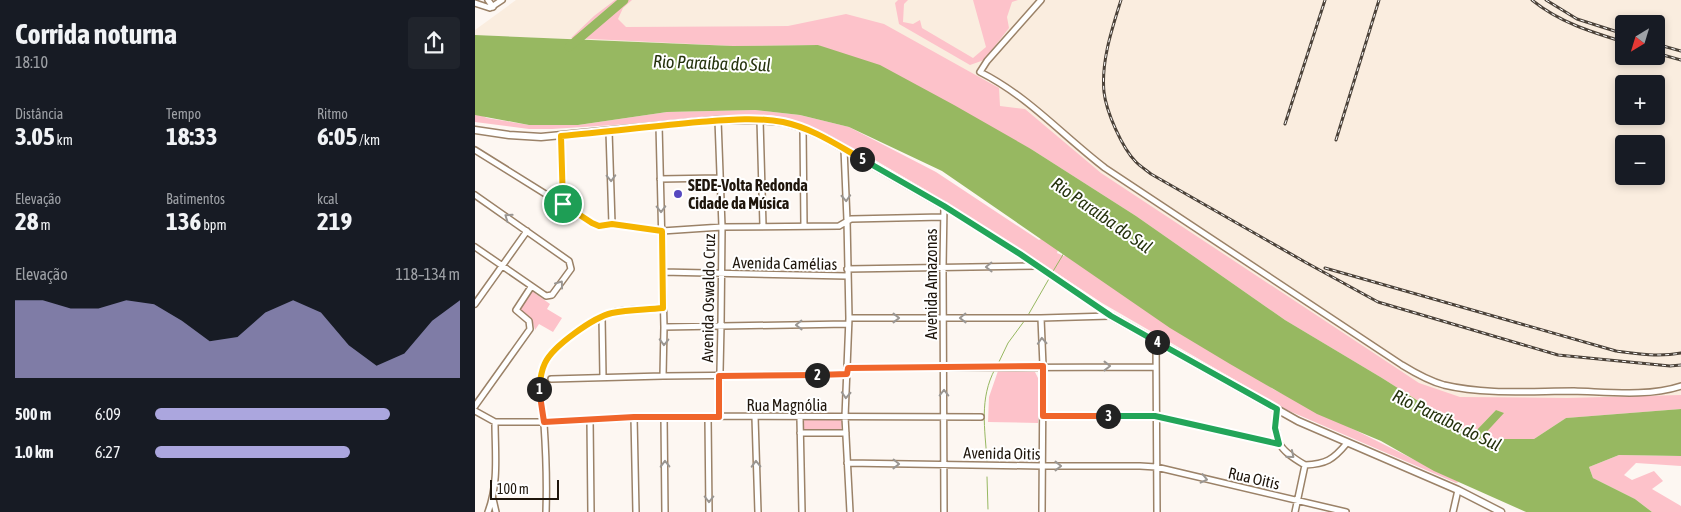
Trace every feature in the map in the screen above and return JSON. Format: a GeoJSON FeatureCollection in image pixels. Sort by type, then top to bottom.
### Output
{"type":"FeatureCollection","features":[{"type":"Feature","properties":{"kind":"main road"},"geometry":{"type":"LineString","coordinates":[[475,130],[541,137],[718,120],[783,122],[803,128],[944,206],[1048,272],[1111,316],[1298,421],[1458,490],[1497,511]]}},
{"type":"Feature","properties":{"kind":"street"},"geometry":{"type":"LineString","coordinates":[[488,0],[493,7]]}},
{"type":"Feature","properties":{"kind":"street"},"geometry":{"type":"LineString","coordinates":[[475,3],[485,7],[493,7],[502,0]]}},
{"type":"Feature","properties":{"kind":"street"},"geometry":{"type":"LineString","coordinates":[[1041,0],[987,61],[980,72],[1024,99],[1079,148],[1105,168],[1402,366],[1422,377],[1469,390],[1632,392],[1669,390],[1681,386]]}},
{"type":"Feature","properties":{"kind":"street","name":"Avenida Oswaldo Cruz"},"geometry":{"type":"LineString","coordinates":[[718,120],[721,228],[719,417]]}},
{"type":"Feature","properties":{"kind":"street"},"geometry":{"type":"LineString","coordinates":[[760,120],[763,226]]}},
{"type":"Feature","properties":{"kind":"street"},"geometry":{"type":"LineString","coordinates":[[659,125],[664,326],[663,376]]}},
{"type":"Feature","properties":{"kind":"street"},"geometry":{"type":"LineString","coordinates":[[803,128],[804,226]]}},
{"type":"Feature","properties":{"kind":"street"},"geometry":{"type":"LineString","coordinates":[[609,131],[612,224]]}},
{"type":"Feature","properties":{"kind":"street"},"geometry":{"type":"LineString","coordinates":[[561,136],[563,204]]}},
{"type":"Feature","properties":{"kind":"street"},"geometry":{"type":"LineString","coordinates":[[843,149],[847,220],[848,321],[845,417],[850,512]]}},
{"type":"Feature","properties":{"kind":"street"},"geometry":{"type":"LineString","coordinates":[[475,150],[599,226],[612,224],[662,231],[763,226],[839,226],[851,219],[943,217]]}},
{"type":"Feature","properties":{"kind":"street"},"geometry":{"type":"LineString","coordinates":[[660,178],[719,178]]}},
{"type":"Feature","properties":{"kind":"street"},"geometry":{"type":"LineString","coordinates":[[475,194],[569,261],[571,269],[552,295],[546,296],[475,247]]}},
{"type":"Feature","properties":{"kind":"street","name":"Avenida Amazonas"},"geometry":{"type":"LineString","coordinates":[[944,206],[944,512]]}},
{"type":"Feature","properties":{"kind":"street"},"geometry":{"type":"LineString","coordinates":[[476,301],[527,231]]}},
{"type":"Feature","properties":{"kind":"street","name":"Avenida Camélias"},"geometry":{"type":"LineString","coordinates":[[847,269],[1038,266]]}},
{"type":"Feature","properties":{"kind":"street","name":"Avenida Camélias"},"geometry":{"type":"LineString","coordinates":[[662,272],[847,276]]}},
{"type":"Feature","properties":{"kind":"street"},"geometry":{"type":"LineString","coordinates":[[475,406],[530,329],[529,321],[516,310],[531,287]]}},
{"type":"Feature","properties":{"kind":"street"},"geometry":{"type":"LineString","coordinates":[[546,512],[544,422],[539,388],[541,372],[545,362],[551,353],[568,338],[602,316],[622,311],[663,308]]}},
{"type":"Feature","properties":{"kind":"street"},"geometry":{"type":"LineString","coordinates":[[602,316],[603,377]]}},
{"type":"Feature","properties":{"kind":"street"},"geometry":{"type":"LineString","coordinates":[[664,326],[943,318],[1111,316]]}},
{"type":"Feature","properties":{"kind":"street"},"geometry":{"type":"LineString","coordinates":[[1041,318],[1043,366],[1042,512]]}},
{"type":"Feature","properties":{"kind":"street"},"geometry":{"type":"LineString","coordinates":[[1156,341],[1157,512]]}},
{"type":"Feature","properties":{"kind":"street"},"geometry":{"type":"LineString","coordinates":[[551,379],[719,376],[944,366],[1156,366]]}},
{"type":"Feature","properties":{"kind":"street"},"geometry":{"type":"LineString","coordinates":[[1277,409],[1275,428],[1279,444],[1305,465],[1327,461],[1347,443]]}},
{"type":"Feature","properties":{"kind":"street","name":"Rua Magnólia"},"geometry":{"type":"LineString","coordinates":[[475,411],[495,422],[544,422],[664,416],[800,418],[981,417]]}},
{"type":"Feature","properties":{"kind":"street"},"geometry":{"type":"LineString","coordinates":[[664,416],[665,512]]}},
{"type":"Feature","properties":{"kind":"street"},"geometry":{"type":"LineString","coordinates":[[1043,416],[1155,416],[1279,444]]}},
{"type":"Feature","properties":{"kind":"street"},"geometry":{"type":"LineString","coordinates":[[634,417],[635,512]]}},
{"type":"Feature","properties":{"kind":"street"},"geometry":{"type":"LineString","coordinates":[[708,417],[709,512]]}},
{"type":"Feature","properties":{"kind":"street"},"geometry":{"type":"LineString","coordinates":[[755,417],[757,512]]}},
{"type":"Feature","properties":{"kind":"street"},"geometry":{"type":"LineString","coordinates":[[800,418],[802,512]]}},
{"type":"Feature","properties":{"kind":"street"},"geometry":{"type":"LineString","coordinates":[[591,419],[591,512]]}},
{"type":"Feature","properties":{"kind":"street"},"geometry":{"type":"LineString","coordinates":[[489,512],[496,481],[495,422]]}},
{"type":"Feature","properties":{"kind":"street"},"geometry":{"type":"LineString","coordinates":[[800,433],[846,433]]}},
{"type":"Feature","properties":{"kind":"street","name":"Avenida Oitis"},"geometry":{"type":"LineString","coordinates":[[847,463],[1157,467]]}},
{"type":"Feature","properties":{"kind":"street"},"geometry":{"type":"LineString","coordinates":[[1295,512],[1305,465]]}},
{"type":"Feature","properties":{"kind":"street","name":"Rua Oitis"},"geometry":{"type":"LineString","coordinates":[[1157,467],[1346,512]]}},
{"type":"Feature","properties":{"kind":"street"},"geometry":{"type":"LineString","coordinates":[[1453,512],[1458,490]]}},
{"type":"Feature","properties":{"kind":"street"},"geometry":{"type":"LineString","coordinates":[[493,499],[496,512]]}},
{"type":"Feature","properties":{"kind":"shaded area"},"geometry":{"type":"Polygon","coordinates":[[[516,0],[1681,0],[1681,409],[1566,418],[1534,439],[1472,435],[1285,320],[1136,216],[1031,149],[880,65],[818,45],[733,46],[475,35],[475,30],[516,0]]]}},
{"type":"Feature","properties":{"kind":"shaded area"},"geometry":{"type":"Polygon","coordinates":[[[615,0],[632,0],[623,8],[618,19],[626,27],[788,26],[846,14],[884,24],[999,88],[1000,106],[1025,109],[1101,173],[1419,383],[1460,397],[1567,398],[1681,395],[1681,409],[1566,418],[1534,439],[1479,439],[1503,413],[1496,410],[1472,435],[1285,320],[1136,216],[1031,149],[818,45],[733,46],[571,38],[594,16],[615,0]]]}},
{"type":"Feature","properties":{"kind":"shaded area"},"geometry":{"type":"Polygon","coordinates":[[[898,0],[908,0],[904,4],[903,22],[913,24],[920,20],[922,28],[973,58],[986,47],[973,0],[1018,0],[1012,2],[1007,17],[1009,28],[984,60],[970,65],[899,24],[895,3],[898,0]]]}},
{"type":"Feature","properties":{"kind":"shaded area"},"geometry":{"type":"Polygon","coordinates":[[[755,110],[800,115],[849,127],[936,172],[1039,240],[1051,234],[1061,240],[1057,253],[1064,256],[1071,249],[1273,389],[1459,482],[1456,483],[1287,410],[1102,303],[931,193],[863,153],[788,118],[769,115],[552,129],[529,129],[475,122],[475,112],[487,118],[529,125],[578,125],[667,112],[755,110]]]}},
{"type":"Feature","properties":{"kind":"shaded area"},"geometry":{"type":"Polygon","coordinates":[[[532,291],[550,304],[547,309],[562,318],[553,332],[539,324],[535,330],[533,323],[519,309],[532,291]]]}},
{"type":"Feature","properties":{"kind":"shaded area"},"geometry":{"type":"Polygon","coordinates":[[[998,371],[1035,372],[1038,378],[1038,423],[988,422],[989,397],[998,371]]]}},
{"type":"Feature","properties":{"kind":"shaded area"},"geometry":{"type":"Polygon","coordinates":[[[842,419],[841,432],[803,431],[803,420],[842,419]]]}},
{"type":"Feature","properties":{"kind":"shaded area"},"geometry":{"type":"Polygon","coordinates":[[[1619,455],[1681,456],[1681,466],[1636,463],[1624,475],[1632,480],[1654,471],[1663,481],[1652,489],[1681,506],[1681,512],[1652,512],[1635,499],[1593,478],[1589,467],[1619,455]]]}},
{"type":"Feature","properties":{"kind":"water","name":"Rio Paraíba do Sul"},"geometry":{"type":"Polygon","coordinates":[[[475,35],[733,46],[818,45],[880,65],[1031,149],[1136,216],[1285,320],[1472,435],[1496,410],[1504,413],[1480,439],[1534,439],[1566,418],[1681,409],[1681,456],[1619,455],[1589,467],[1593,478],[1635,499],[1652,512],[1526,512],[1434,471],[1381,441],[1317,414],[1170,328],[942,171],[849,127],[800,115],[755,110],[667,112],[578,125],[529,125],[475,115],[475,35]]]}},
{"type":"Feature","properties":{"kind":"waterway"},"geometry":{"type":"LineString","coordinates":[[569,47],[624,0]]}},
{"type":"Feature","properties":{"kind":"waterway"},"geometry":{"type":"LineString","coordinates":[[1052,273],[1064,253]]}},
{"type":"Feature","properties":{"kind":"waterway"},"geometry":{"type":"LineString","coordinates":[[1027,317],[1050,277]]}},
{"type":"Feature","properties":{"kind":"waterway"},"geometry":{"type":"LineString","coordinates":[[997,366],[1008,343],[1025,320]]}},
{"type":"Feature","properties":{"kind":"waterway"},"geometry":{"type":"LineString","coordinates":[[987,461],[984,414],[987,391],[995,369]]}},
{"type":"Feature","properties":{"kind":"waterway"},"geometry":{"type":"LineString","coordinates":[[987,477],[988,509]]}},
{"type":"Feature","properties":{"kind":"railway"},"geometry":{"type":"LineString","coordinates":[[1121,0],[1111,34],[1104,69],[1105,100],[1111,119],[1125,148],[1136,162],[1151,174],[1378,302],[1558,355],[1670,366],[1681,365]]}},
{"type":"Feature","properties":{"kind":"railway"},"geometry":{"type":"LineString","coordinates":[[1285,124],[1325,0]]}},
{"type":"Feature","properties":{"kind":"railway"},"geometry":{"type":"LineString","coordinates":[[1336,140],[1379,0]]}},
{"type":"Feature","properties":{"kind":"railway"},"geometry":{"type":"LineString","coordinates":[[1532,0],[1564,20],[1615,39]]}},
{"type":"Feature","properties":{"kind":"railway"},"geometry":{"type":"LineString","coordinates":[[1546,0],[1577,19],[1615,31]]}},
{"type":"Feature","properties":{"kind":"railway"},"geometry":{"type":"LineString","coordinates":[[1665,47],[1681,51]]}},
{"type":"Feature","properties":{"kind":"railway"},"geometry":{"type":"LineString","coordinates":[[1665,56],[1681,60]]}},
{"type":"Feature","properties":{"kind":"railway"},"geometry":{"type":"LineString","coordinates":[[1325,268],[1616,351],[1657,355],[1681,353]]}},
{"type":"Feature","properties":{"kind":"place","name":"SEDE-Volta Redonda Cidade da Música"},"geometry":{"type":"Point","coordinates":[678,194]}},
{"type":"Feature","properties":{"kind":"route"},"geometry":{"type":"LineString","coordinates":[[718,120],[783,122],[803,128],[825,138],[944,206],[1020,254],[1111,316],[1277,409],[1275,428],[1279,444],[1155,416],[1043,416],[1043,366],[848,368],[847,374],[719,376],[719,417],[664,416],[544,422],[539,388],[541,372],[551,353],[568,338],[602,316],[622,311],[663,308],[662,231],[612,224],[599,226],[563,204],[561,136],[718,120]]}}]}
